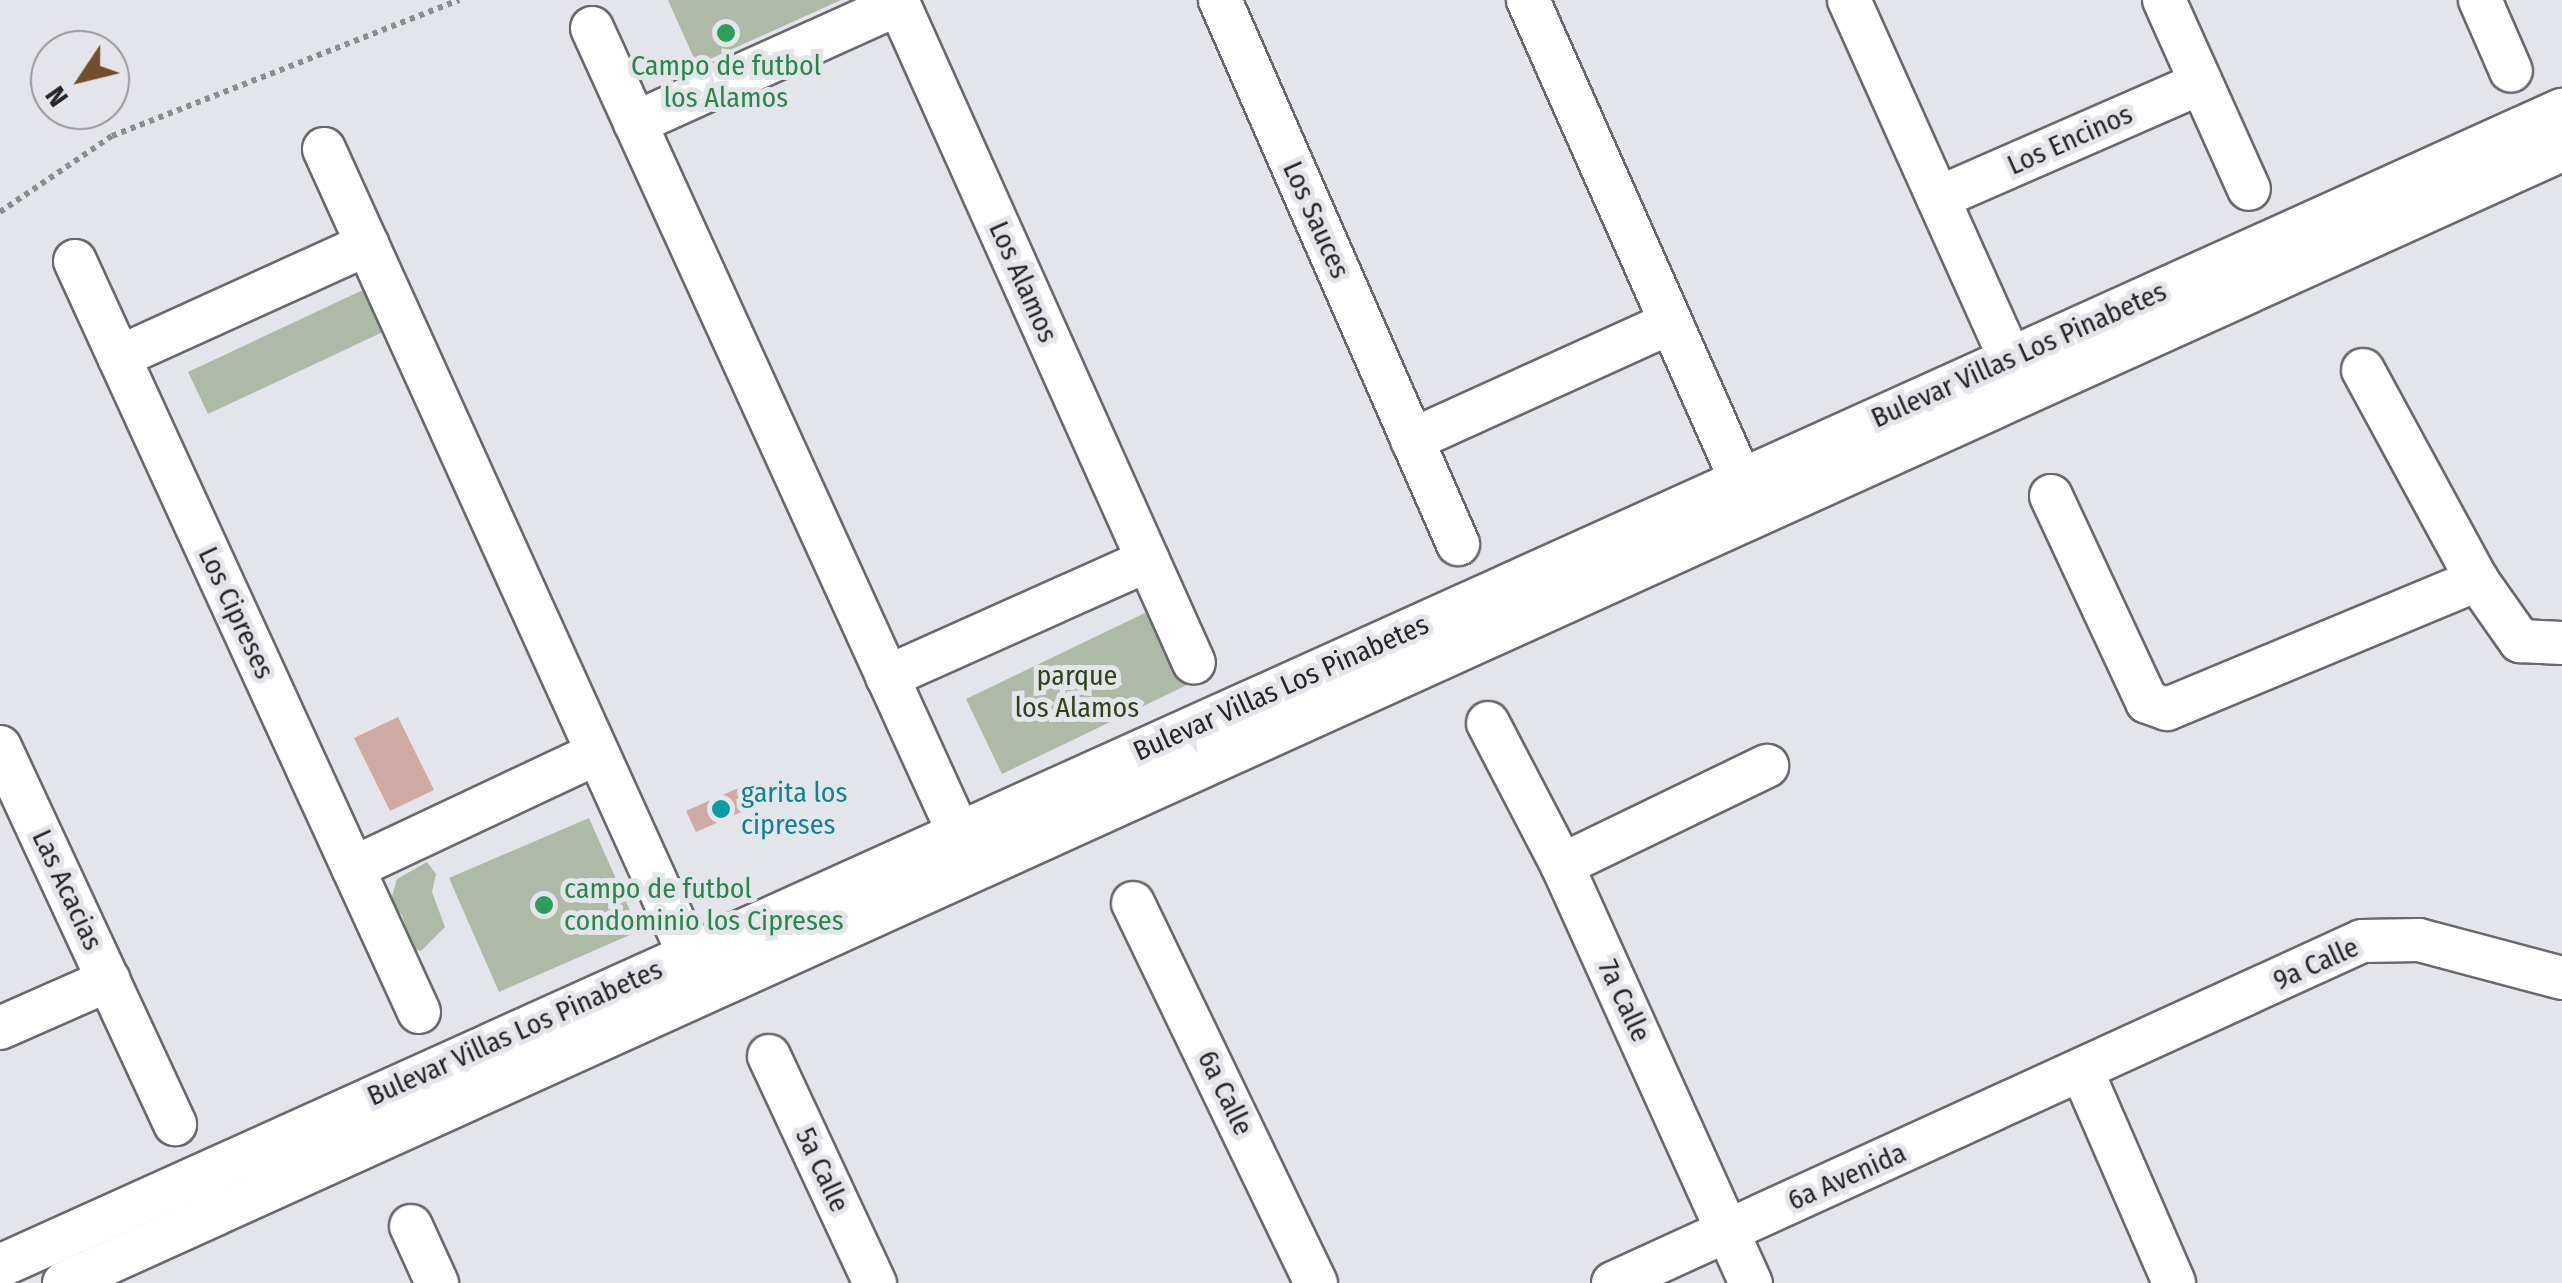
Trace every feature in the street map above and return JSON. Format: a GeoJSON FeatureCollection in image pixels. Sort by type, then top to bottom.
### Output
{"type":"FeatureCollection","features":[{"type":"Feature","properties":{"kind":"street","name":"Los Sauces"},"geometry":{"type":"LineString","coordinates":[[1220,0],[1458,544]]}},
{"type":"Feature","properties":{"kind":"street"},"geometry":{"type":"LineString","coordinates":[[1528,0],[1748,497]]}},
{"type":"Feature","properties":{"kind":"street"},"geometry":{"type":"LineString","coordinates":[[1849,0],[2017,374]]}},
{"type":"Feature","properties":{"kind":"street"},"geometry":{"type":"LineString","coordinates":[[2164,0],[2249,189]]}},
{"type":"Feature","properties":{"kind":"street"},"geometry":{"type":"LineString","coordinates":[[2480,0],[2511,71]]}},
{"type":"Feature","properties":{"kind":"street","name":"Los Alamos"},"geometry":{"type":"LineString","coordinates":[[636,123],[898,2],[1194,663]]}},
{"type":"Feature","properties":{"kind":"street"},"geometry":{"type":"LineString","coordinates":[[592,28],[966,851]]}},
{"type":"Feature","properties":{"kind":"street","name":"Los Encinos"},"geometry":{"type":"LineString","coordinates":[[1938,198],[2201,83]]}},
{"type":"Feature","properties":{"kind":"street","name":"Bulevar Villas Los Pinabetes"},"geometry":{"type":"LineString","coordinates":[[0,1266],[697,973],[2017,374],[2562,110]]}},
{"type":"Feature","properties":{"kind":"street"},"geometry":{"type":"LineString","coordinates":[[324,149],[697,973]]}},
{"type":"Feature","properties":{"kind":"street","name":"Bulevar Villas Los Pinabetes"},"geometry":{"type":"LineString","coordinates":[[2017,374],[2562,150]]}},
{"type":"Feature","properties":{"kind":"street"},"geometry":{"type":"LineString","coordinates":[[119,358],[368,244]]}},
{"type":"Feature","properties":{"kind":"street","name":"Los Cipreses"},"geometry":{"type":"LineString","coordinates":[[74,261],[419,1012]]}},
{"type":"Feature","properties":{"kind":"street"},"geometry":{"type":"LineString","coordinates":[[1412,440],[1670,323]]}},
{"type":"Feature","properties":{"kind":"street"},"geometry":{"type":"LineString","coordinates":[[2363,370],[2478,580],[2520,640],[2562,643]]}},
{"type":"Feature","properties":{"kind":"street"},"geometry":{"type":"LineString","coordinates":[[2051,496],[2147,702],[2167,709],[2478,580]]}},
{"type":"Feature","properties":{"kind":"street"},"geometry":{"type":"LineString","coordinates":[[888,677],[1148,560]]}},
{"type":"Feature","properties":{"kind":"street","name":"7a Calle"},"geometry":{"type":"LineString","coordinates":[[1488,723],[1562,866],[1751,1283]]}},
{"type":"Feature","properties":{"kind":"street","name":"Las Acacias"},"geometry":{"type":"LineString","coordinates":[[0,746],[175,1124]]}},
{"type":"Feature","properties":{"kind":"street"},"geometry":{"type":"LineString","coordinates":[[353,868],[596,754]]}},
{"type":"Feature","properties":{"kind":"street"},"geometry":{"type":"LineString","coordinates":[[1562,866],[1767,766]]}},
{"type":"Feature","properties":{"kind":"street","name":"6a Calle"},"geometry":{"type":"LineString","coordinates":[[1133,903],[1316,1283]]}},
{"type":"Feature","properties":{"kind":"street","name":"9a Calle"},"geometry":{"type":"LineString","coordinates":[[2082,1071],[2378,938],[2419,940],[2562,978]]}},
{"type":"Feature","properties":{"kind":"street","name":"Bulevar Villas Los Pinabetes"},"geometry":{"type":"LineString","coordinates":[[64,1283],[697,973]]}},
{"type":"Feature","properties":{"kind":"street","name":"Las Acacias"},"geometry":{"type":"LineString","coordinates":[[0,1028],[109,980]]}},
{"type":"Feature","properties":{"kind":"street","name":"5a Calle"},"geometry":{"type":"LineString","coordinates":[[768,1056],[876,1283]]}},
{"type":"Feature","properties":{"kind":"street"},"geometry":{"type":"LineString","coordinates":[[2082,1071],[2174,1283]]}},
{"type":"Feature","properties":{"kind":"street","name":"6a Avenida"},"geometry":{"type":"LineString","coordinates":[[1613,1283],[2082,1071]]}},
{"type":"Feature","properties":{"kind":"street"},"geometry":{"type":"LineString","coordinates":[[411,1226],[437,1283]]}},
{"type":"Feature","properties":{"kind":"path"},"geometry":{"type":"LineString","coordinates":[[0,212],[112,136],[458,0]]}},
{"type":"Feature","properties":{"kind":"green space","name":"Campo de futbol los Alamos"},"geometry":{"type":"Polygon","coordinates":[[[668,0],[841,0],[697,65],[668,0]]]}},
{"type":"Feature","properties":{"kind":"green space"},"geometry":{"type":"Polygon","coordinates":[[[380,282],[400,324],[208,414],[188,372],[380,282]]]}},
{"type":"Feature","properties":{"kind":"green space","name":"parque los Alamos"},"geometry":{"type":"Polygon","coordinates":[[[1151,610],[1187,685],[1002,774],[966,699],[1151,610]]]}},
{"type":"Feature","properties":{"kind":"green space","name":"campo de futbol condominio los Cipreses"},"geometry":{"type":"Polygon","coordinates":[[[589,818],[639,931],[499,992],[449,878],[589,818]]]}},
{"type":"Feature","properties":{"kind":"green space"},"geometry":{"type":"Polygon","coordinates":[[[427,862],[436,874],[432,892],[445,927],[421,951],[413,949],[402,915],[390,903],[397,879],[427,862]]]}},
{"type":"Feature","properties":{"kind":"building"},"geometry":{"type":"Polygon","coordinates":[[[398,717],[434,790],[390,811],[354,738],[398,717]]]}},
{"type":"Feature","properties":{"kind":"building","name":"garita los cipreses"},"geometry":{"type":"Polygon","coordinates":[[[745,785],[755,806],[696,832],[686,811],[745,785]]]}},
{"type":"Feature","properties":{"kind":"place","name":"Campo de futbol los Alamos"},"geometry":{"type":"Point","coordinates":[726,33]}},
{"type":"Feature","properties":{"kind":"place","name":"garita los cipreses"},"geometry":{"type":"Point","coordinates":[721,809]}},
{"type":"Feature","properties":{"kind":"place","name":"campo de futbol condominio los Cipreses"},"geometry":{"type":"Point","coordinates":[544,905]}}]}
